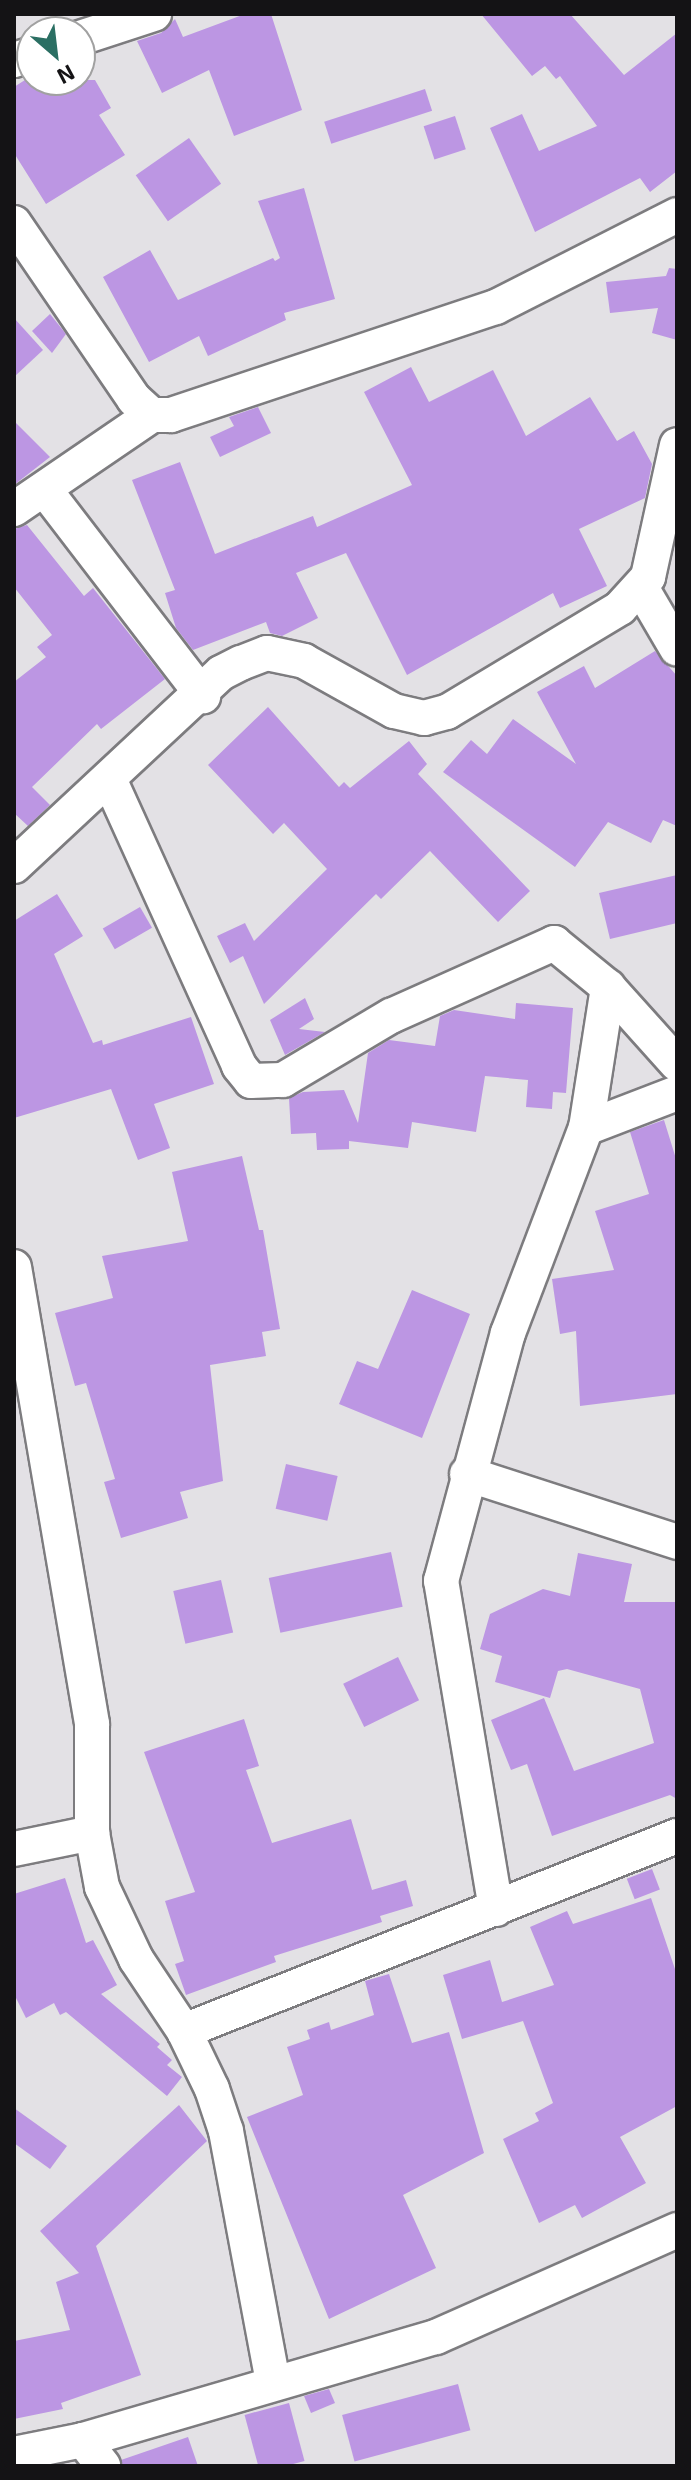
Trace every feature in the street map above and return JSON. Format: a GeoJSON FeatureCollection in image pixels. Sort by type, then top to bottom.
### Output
{"type":"FeatureCollection","features":[{"type":"Feature","properties":{"kind":"street"},"geometry":{"type":"LineString","coordinates":[[96,33],[154,14]]}},
{"type":"Feature","properties":{"kind":"street"},"geometry":{"type":"LineString","coordinates":[[14,509],[152,415],[171,415],[496,307],[677,215]]}},
{"type":"Feature","properties":{"kind":"street"},"geometry":{"type":"LineString","coordinates":[[14,223],[134,399],[152,415]]}},
{"type":"Feature","properties":{"kind":"street"},"geometry":{"type":"LineString","coordinates":[[677,445],[642,589],[677,649]]}},
{"type":"Feature","properties":{"kind":"street"},"geometry":{"type":"LineString","coordinates":[[45,490],[203,696]]}},
{"type":"Feature","properties":{"kind":"street"},"geometry":{"type":"LineString","coordinates":[[14,866],[203,696],[221,673],[267,653],[304,661],[394,711],[424,718],[447,712],[642,589]]}},
{"type":"Feature","properties":{"kind":"street"},"geometry":{"type":"LineString","coordinates":[[110,781],[239,1066],[251,1081],[283,1080],[391,1016],[554,943],[608,987],[677,1064]]}},
{"type":"Feature","properties":{"kind":"street"},"geometry":{"type":"LineString","coordinates":[[496,1909],[441,1581],[467,1474],[508,1333],[586,1128],[608,987]]}},
{"type":"Feature","properties":{"kind":"street"},"geometry":{"type":"LineString","coordinates":[[586,1128],[677,1093]]}},
{"type":"Feature","properties":{"kind":"street"},"geometry":{"type":"LineString","coordinates":[[14,1267],[92,1724],[92,1833],[102,1887],[136,1959],[184,2031],[226,2131],[273,2381]]}},
{"type":"Feature","properties":{"kind":"street"},"geometry":{"type":"LineString","coordinates":[[467,1474],[677,1542]]}},
{"type":"Feature","properties":{"kind":"street"},"geometry":{"type":"LineString","coordinates":[[14,1849],[92,1833]]}},
{"type":"Feature","properties":{"kind":"street"},"geometry":{"type":"LineString","coordinates":[[184,2031],[677,1836]]}},
{"type":"Feature","properties":{"kind":"street"},"geometry":{"type":"LineString","coordinates":[[14,2454],[93,2453],[273,2381],[436,2337],[677,2230]]}},
{"type":"Feature","properties":{"kind":"building"},"geometry":{"type":"Polygon","coordinates":[[[245,14],[271,14],[302,110],[234,136],[209,70],[162,93],[137,41],[161,33],[175,19],[183,37],[245,14]]]}},
{"type":"Feature","properties":{"kind":"building"},"geometry":{"type":"Polygon","coordinates":[[[481,14],[570,14],[624,75],[677,33],[677,171],[650,192],[640,178],[535,232],[490,128],[522,114],[539,151],[597,126],[560,76],[556,79],[545,66],[532,76],[481,14]]]}},
{"type":"Feature","properties":{"kind":"building"},"geometry":{"type":"Polygon","coordinates":[[[96,82],[111,108],[99,115],[125,155],[46,204],[14,153],[14,87],[16,96],[96,96],[96,82]]]}},
{"type":"Feature","properties":{"kind":"building"},"geometry":{"type":"Polygon","coordinates":[[[425,89],[432,111],[331,144],[324,122],[425,89]]]}},
{"type":"Feature","properties":{"kind":"building"},"geometry":{"type":"Polygon","coordinates":[[[455,116],[466,149],[434,159],[424,126],[455,116]]]}},
{"type":"Feature","properties":{"kind":"building"},"geometry":{"type":"Polygon","coordinates":[[[189,138],[221,184],[168,221],[136,175],[189,138]]]}},
{"type":"Feature","properties":{"kind":"building"},"geometry":{"type":"Polygon","coordinates":[[[304,188],[335,299],[284,313],[286,320],[208,356],[199,336],[149,362],[103,277],[150,250],[178,300],[273,258],[275,261],[280,258],[258,201],[304,188]]]}},
{"type":"Feature","properties":{"kind":"building"},"geometry":{"type":"Polygon","coordinates":[[[669,268],[677,269],[677,340],[652,333],[658,308],[610,313],[606,282],[666,276],[669,268]]]}},
{"type":"Feature","properties":{"kind":"building"},"geometry":{"type":"Polygon","coordinates":[[[50,314],[66,334],[52,353],[32,331],[50,314]]]}},
{"type":"Feature","properties":{"kind":"building"},"geometry":{"type":"Polygon","coordinates":[[[14,318],[43,350],[14,377],[14,318]]]}},
{"type":"Feature","properties":{"kind":"building"},"geometry":{"type":"Polygon","coordinates":[[[411,367],[429,402],[493,370],[526,436],[590,397],[617,441],[634,431],[652,464],[645,498],[579,529],[607,586],[560,608],[553,593],[407,675],[346,553],[296,573],[318,618],[282,636],[270,633],[266,622],[193,650],[176,628],[165,593],[175,590],[132,480],[180,462],[215,554],[313,516],[317,527],[412,485],[364,392],[411,367]]]}},
{"type":"Feature","properties":{"kind":"building"},"geometry":{"type":"Polygon","coordinates":[[[258,407],[271,433],[220,457],[210,437],[234,426],[229,417],[258,407]]]}},
{"type":"Feature","properties":{"kind":"building"},"geometry":{"type":"Polygon","coordinates":[[[14,421],[50,457],[14,485],[14,421]]]}},
{"type":"Feature","properties":{"kind":"building"},"geometry":{"type":"Polygon","coordinates":[[[27,525],[84,596],[93,588],[165,679],[101,729],[97,724],[32,787],[50,805],[28,826],[14,813],[14,682],[46,657],[37,647],[52,635],[14,587],[14,529],[27,525]]]}},
{"type":"Feature","properties":{"kind":"building"},"geometry":{"type":"Polygon","coordinates":[[[655,651],[677,676],[677,826],[663,820],[651,843],[608,822],[575,867],[443,772],[471,740],[487,754],[513,719],[576,764],[537,692],[584,666],[595,688],[655,651]]]}},
{"type":"Feature","properties":{"kind":"building"},"geometry":{"type":"Polygon","coordinates":[[[268,707],[339,787],[344,782],[350,788],[409,741],[427,764],[418,774],[530,891],[498,922],[430,851],[381,899],[376,894],[264,1004],[243,956],[230,963],[217,936],[245,923],[254,941],[327,869],[284,823],[273,834],[208,765],[268,707]]]}},
{"type":"Feature","properties":{"kind":"building"},"geometry":{"type":"Polygon","coordinates":[[[677,875],[677,923],[610,939],[599,893],[677,875]]]}},
{"type":"Feature","properties":{"kind":"building"},"geometry":{"type":"Polygon","coordinates":[[[57,894],[83,936],[54,954],[93,1043],[102,1040],[103,1045],[191,1017],[214,1084],[154,1104],[170,1148],[138,1160],[111,1089],[14,1118],[14,921],[57,894]]]}},
{"type":"Feature","properties":{"kind":"building"},"geometry":{"type":"Polygon","coordinates":[[[140,907],[152,928],[115,949],[103,928],[140,907]]]}},
{"type":"Feature","properties":{"kind":"building"},"geometry":{"type":"Polygon","coordinates":[[[305,998],[314,1019],[299,1029],[325,1032],[285,1055],[270,1020],[305,998]]]}},
{"type":"Feature","properties":{"kind":"building"},"geometry":{"type":"Polygon","coordinates":[[[516,1003],[573,1008],[566,1093],[553,1092],[552,1109],[526,1107],[528,1080],[485,1076],[476,1132],[412,1122],[408,1148],[349,1141],[349,1149],[317,1150],[316,1133],[291,1134],[289,1098],[303,1092],[344,1090],[358,1123],[368,1053],[389,1040],[435,1046],[440,1016],[454,1010],[515,1019],[516,1003]]]}},
{"type":"Feature","properties":{"kind":"building"},"geometry":{"type":"Polygon","coordinates":[[[664,1120],[677,1162],[677,1394],[580,1406],[576,1331],[560,1334],[552,1279],[614,1270],[595,1211],[649,1194],[630,1132],[664,1120]]]}},
{"type":"Feature","properties":{"kind":"building"},"geometry":{"type":"Polygon","coordinates":[[[242,1156],[259,1230],[263,1230],[280,1329],[262,1332],[266,1356],[210,1365],[223,1481],[180,1492],[188,1518],[121,1538],[104,1482],[115,1479],[86,1383],[75,1386],[55,1313],[113,1298],[102,1256],[188,1241],[172,1172],[242,1156]]]}},
{"type":"Feature","properties":{"kind":"building"},"geometry":{"type":"Polygon","coordinates":[[[412,1290],[470,1314],[422,1438],[339,1404],[357,1361],[378,1369],[412,1290]]]}},
{"type":"Feature","properties":{"kind":"building"},"geometry":{"type":"Polygon","coordinates":[[[286,1464],[338,1476],[327,1521],[276,1509],[286,1464]]]}},
{"type":"Feature","properties":{"kind":"building"},"geometry":{"type":"Polygon","coordinates":[[[391,1552],[403,1607],[280,1633],[269,1578],[391,1552]]]}},
{"type":"Feature","properties":{"kind":"building"},"geometry":{"type":"Polygon","coordinates":[[[578,1553],[632,1564],[624,1602],[677,1602],[677,1799],[670,1795],[552,1836],[527,1764],[511,1770],[491,1720],[544,1698],[574,1771],[654,1743],[640,1689],[567,1669],[558,1671],[550,1698],[495,1682],[502,1656],[480,1649],[490,1614],[543,1589],[570,1596],[578,1553]]]}},
{"type":"Feature","properties":{"kind":"building"},"geometry":{"type":"Polygon","coordinates":[[[221,1580],[233,1633],[185,1644],[173,1591],[221,1580]]]}},
{"type":"Feature","properties":{"kind":"building"},"geometry":{"type":"Polygon","coordinates":[[[398,1657],[419,1700],[364,1727],[343,1684],[398,1657]]]}},
{"type":"Feature","properties":{"kind":"building"},"geometry":{"type":"Polygon","coordinates":[[[244,1719],[259,1766],[246,1770],[272,1843],[351,1819],[372,1890],[406,1880],[413,1906],[380,1916],[382,1922],[274,1956],[276,1962],[186,1995],[175,1964],[184,1961],[165,1901],[195,1892],[144,1752],[244,1719]]]}},
{"type":"Feature","properties":{"kind":"building"},"geometry":{"type":"Polygon","coordinates":[[[652,1869],[660,1890],[635,1899],[627,1879],[652,1869]]]}},
{"type":"Feature","properties":{"kind":"building"},"geometry":{"type":"Polygon","coordinates":[[[65,1878],[86,1943],[93,1940],[117,1985],[101,1994],[160,2044],[157,2047],[172,2060],[167,2065],[182,2077],[167,2096],[66,2012],[60,2015],[54,2003],[26,2018],[14,1994],[14,1894],[65,1878]]]}},
{"type":"Feature","properties":{"kind":"building"},"geometry":{"type":"Polygon","coordinates":[[[651,1898],[677,1975],[677,2106],[620,2137],[646,2183],[582,2218],[575,2205],[539,2223],[503,2139],[539,2121],[535,2113],[553,2103],[523,2021],[462,2039],[443,1975],[490,1960],[502,2002],[554,1985],[530,1927],[567,1911],[573,1924],[651,1898]]]}},
{"type":"Feature","properties":{"kind":"building"},"geometry":{"type":"Polygon","coordinates":[[[389,1974],[412,2043],[449,2032],[484,2153],[403,2195],[436,2268],[329,2319],[247,2117],[303,2095],[287,2047],[310,2039],[307,2030],[329,2022],[331,2030],[374,2015],[365,1981],[389,1974]]]}},
{"type":"Feature","properties":{"kind":"building"},"geometry":{"type":"Polygon","coordinates":[[[179,2105],[207,2141],[96,2246],[141,2375],[61,2403],[63,2409],[14,2419],[14,2341],[70,2330],[56,2282],[79,2273],[40,2231],[179,2105]]]}},
{"type":"Feature","properties":{"kind":"building"},"geometry":{"type":"Polygon","coordinates":[[[14,2108],[67,2146],[50,2169],[14,2143],[14,2108]]]}},
{"type":"Feature","properties":{"kind":"building"},"geometry":{"type":"Polygon","coordinates":[[[458,2384],[470,2430],[355,2461],[342,2415],[458,2384]]]}},
{"type":"Feature","properties":{"kind":"building"},"geometry":{"type":"Polygon","coordinates":[[[329,2389],[335,2403],[311,2413],[304,2396],[329,2389]]]}},
{"type":"Feature","properties":{"kind":"building"},"geometry":{"type":"Polygon","coordinates":[[[289,2403],[305,2461],[286,2466],[258,2466],[245,2415],[289,2403]]]}},
{"type":"Feature","properties":{"kind":"building"},"geometry":{"type":"Polygon","coordinates":[[[188,2437],[198,2466],[123,2466],[121,2460],[188,2437]]]}}]}
